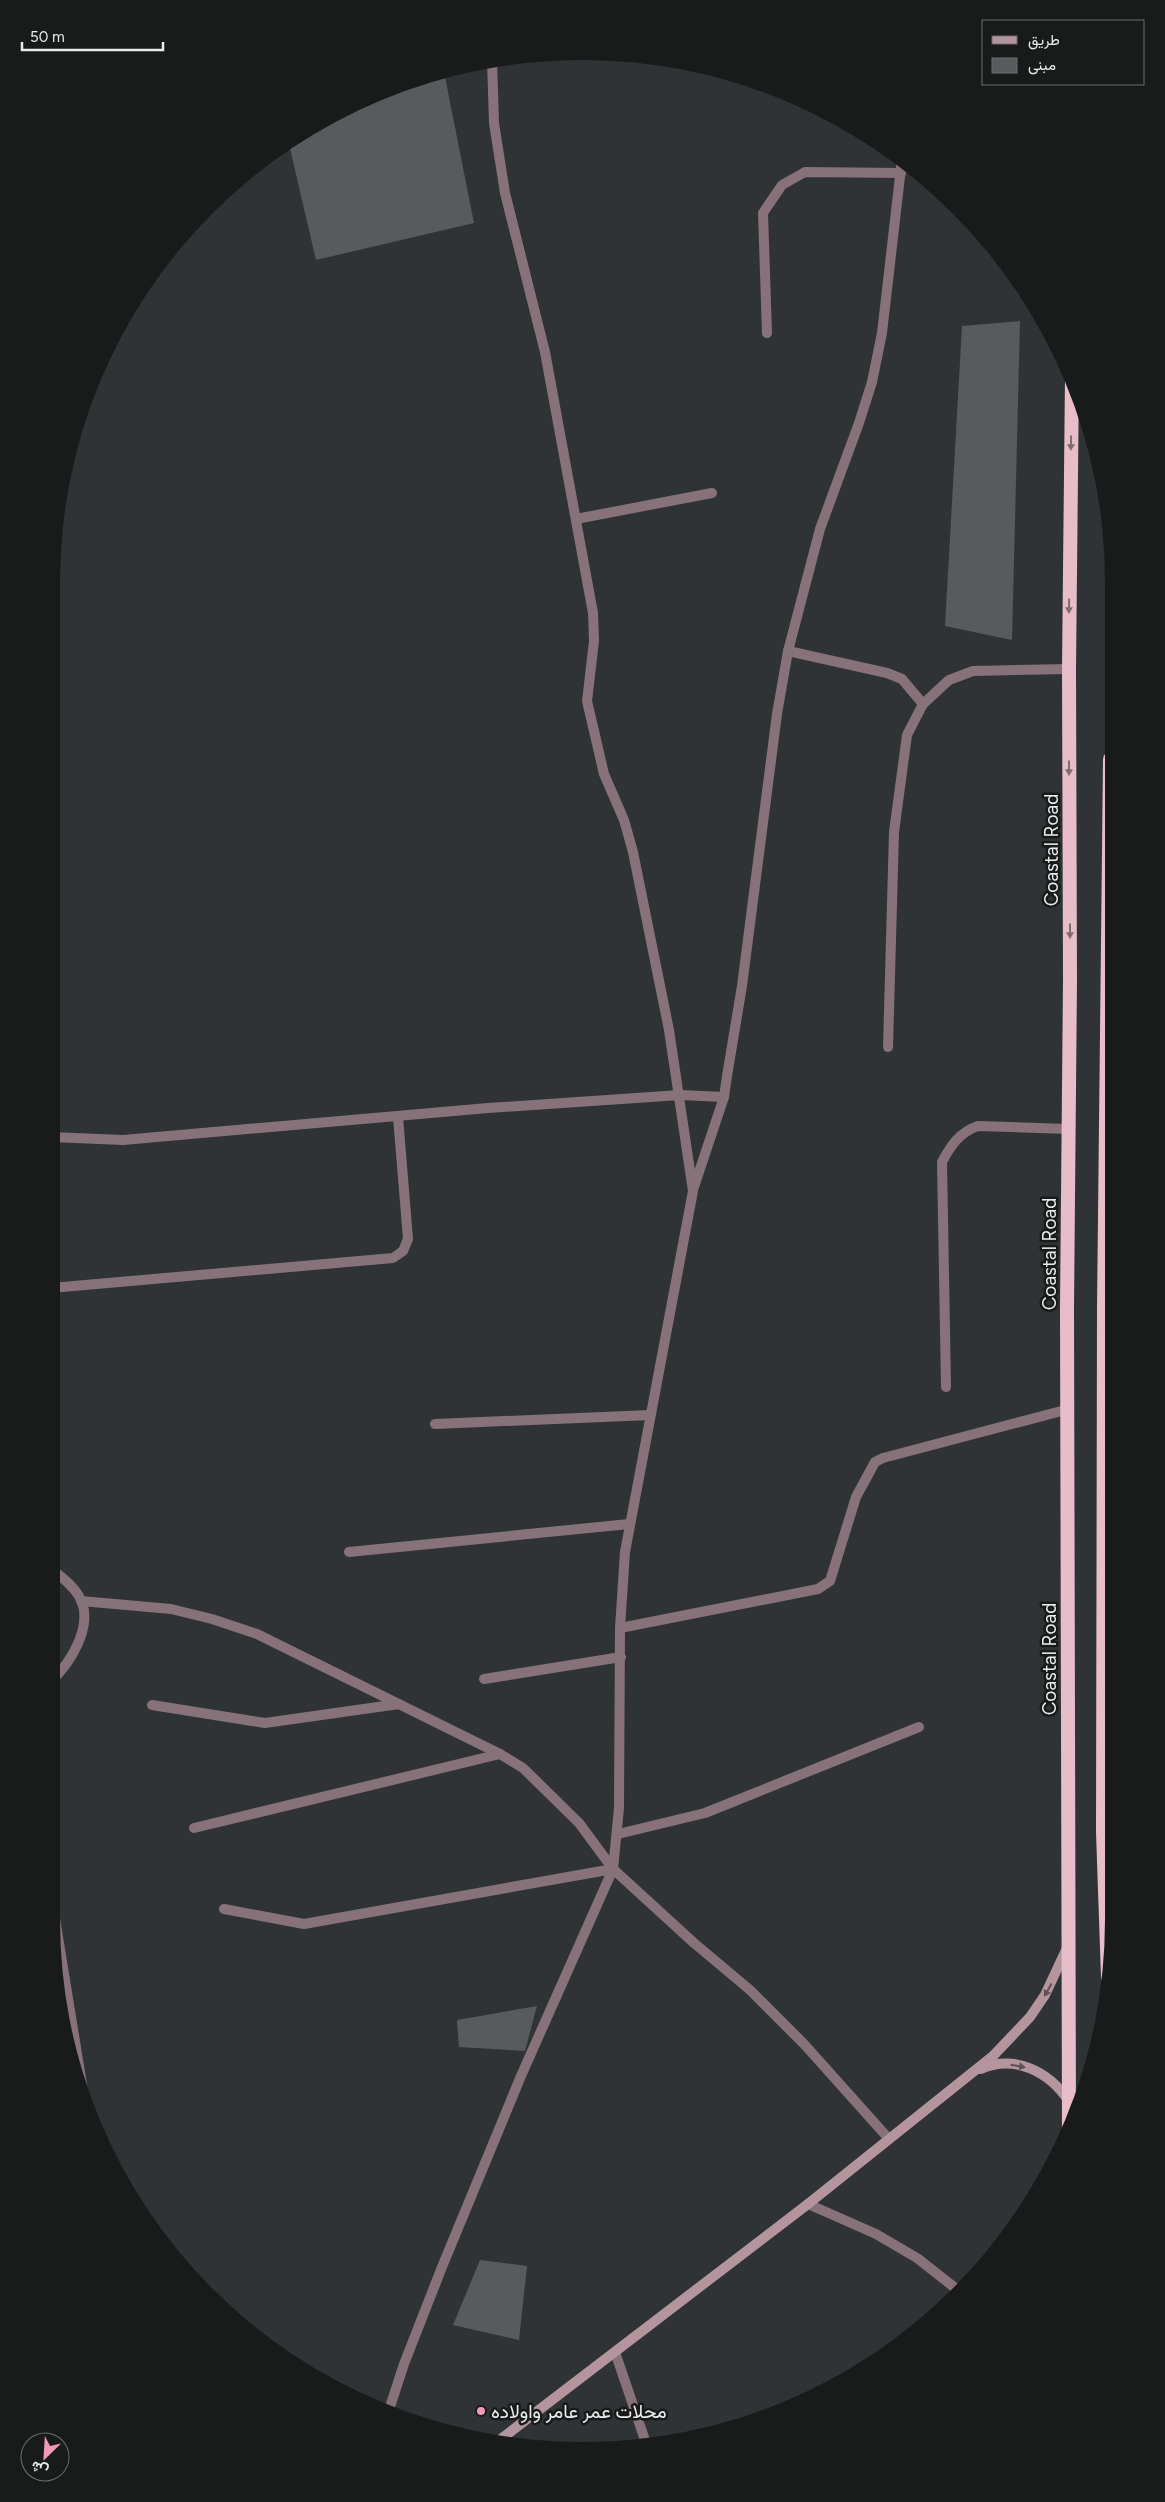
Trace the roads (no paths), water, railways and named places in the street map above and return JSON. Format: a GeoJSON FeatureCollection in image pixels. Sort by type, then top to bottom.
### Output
{"type":"FeatureCollection","features":[{"type":"Feature","properties":{"kind":"highway","name":"Coastal Road"},"geometry":{"type":"LineString","coordinates":[[1068,2110],[1069,669],[1072,401]]}},
{"type":"Feature","properties":{"kind":"highway"},"geometry":{"type":"LineString","coordinates":[[1105,1252],[1103,1832],[1105,1890]]}},
{"type":"Feature","properties":{"kind":"main road"},"geometry":{"type":"LineString","coordinates":[[1103,1832],[1105,1841]]}},
{"type":"Feature","properties":{"kind":"main road"},"geometry":{"type":"LineString","coordinates":[[505,2436],[808,2204],[993,2056],[1030,2017],[1058,1971],[1068,1945]]}},
{"type":"Feature","properties":{"kind":"main road"},"geometry":{"type":"LineString","coordinates":[[971,2073],[1002,2064],[1033,2069],[1047,2076],[1059,2087],[1068,2100]]}},
{"type":"Feature","properties":{"kind":"street"},"geometry":{"type":"LineString","coordinates":[[492,68],[494,123],[505,193],[545,352],[593,613],[594,641],[587,701],[594,738],[604,774],[624,820],[634,852],[657,962],[680,1095],[693,1191]]}},
{"type":"Feature","properties":{"kind":"street"},"geometry":{"type":"LineString","coordinates":[[391,2405],[404,2364],[442,2267],[521,2076],[613,1869],[618,1834],[620,1628],[629,1524],[693,1191],[724,1097],[742,986],[777,714],[788,651],[820,529],[872,382],[888,298],[901,168]]}},
{"type":"Feature","properties":{"kind":"street"},"geometry":{"type":"LineString","coordinates":[[767,333],[763,213],[782,185],[805,172],[901,173]]}},
{"type":"Feature","properties":{"kind":"street"},"geometry":{"type":"LineString","coordinates":[[576,519],[712,493]]}},
{"type":"Feature","properties":{"kind":"street"},"geometry":{"type":"LineString","coordinates":[[788,651],[887,673],[902,679],[923,704]]}},
{"type":"Feature","properties":{"kind":"street"},"geometry":{"type":"LineString","coordinates":[[888,1047],[894,832],[907,735],[923,704],[949,680],[973,671],[1069,669]]}},
{"type":"Feature","properties":{"kind":"street"},"geometry":{"type":"LineString","coordinates":[[60,1137],[123,1140],[398,1116],[680,1095],[724,1097]]}},
{"type":"Feature","properties":{"kind":"street"},"geometry":{"type":"LineString","coordinates":[[60,1287],[393,1258],[403,1251],[408,1240],[398,1116]]}},
{"type":"Feature","properties":{"kind":"street"},"geometry":{"type":"LineString","coordinates":[[946,1387],[942,1162],[950,1148],[965,1130],[978,1126],[1069,1130]]}},
{"type":"Feature","properties":{"kind":"street"},"geometry":{"type":"LineString","coordinates":[[620,1628],[818,1590],[830,1581],[856,1497],[875,1462],[883,1458],[1069,1409]]}},
{"type":"Feature","properties":{"kind":"street"},"geometry":{"type":"LineString","coordinates":[[435,1424],[650,1415]]}},
{"type":"Feature","properties":{"kind":"street"},"geometry":{"type":"LineString","coordinates":[[349,1552],[629,1524]]}},
{"type":"Feature","properties":{"kind":"street"},"geometry":{"type":"LineString","coordinates":[[60,1576],[67,1581],[81,1601],[84,1623],[77,1646],[64,1670],[60,1673]]}},
{"type":"Feature","properties":{"kind":"street"},"geometry":{"type":"LineString","coordinates":[[81,1601],[171,1609],[212,1619],[257,1634],[500,1754],[523,1768],[580,1823],[613,1869],[694,1943],[750,1990],[804,2044],[889,2138]]}},
{"type":"Feature","properties":{"kind":"street"},"geometry":{"type":"LineString","coordinates":[[484,1678],[621,1657]]}},
{"type":"Feature","properties":{"kind":"street"},"geometry":{"type":"LineString","coordinates":[[152,1704],[265,1723],[400,1704]]}},
{"type":"Feature","properties":{"kind":"street"},"geometry":{"type":"LineString","coordinates":[[618,1834],[705,1813],[919,1727]]}},
{"type":"Feature","properties":{"kind":"street"},"geometry":{"type":"LineString","coordinates":[[194,1828],[500,1754]]}},
{"type":"Feature","properties":{"kind":"street"},"geometry":{"type":"LineString","coordinates":[[224,1909],[304,1924],[613,1869]]}},
{"type":"Feature","properties":{"kind":"street"},"geometry":{"type":"LineString","coordinates":[[63,1978],[73,2033]]}},
{"type":"Feature","properties":{"kind":"street"},"geometry":{"type":"LineString","coordinates":[[808,2204],[876,2234],[917,2258],[954,2287]]}},
{"type":"Feature","properties":{"kind":"street"},"geometry":{"type":"LineString","coordinates":[[615,2352],[644,2439]]}},
{"type":"Feature","properties":{"kind":"place","name":"محلات عمر عامر واولاده"},"geometry":{"type":"Point","coordinates":[481,2411]}}]}
